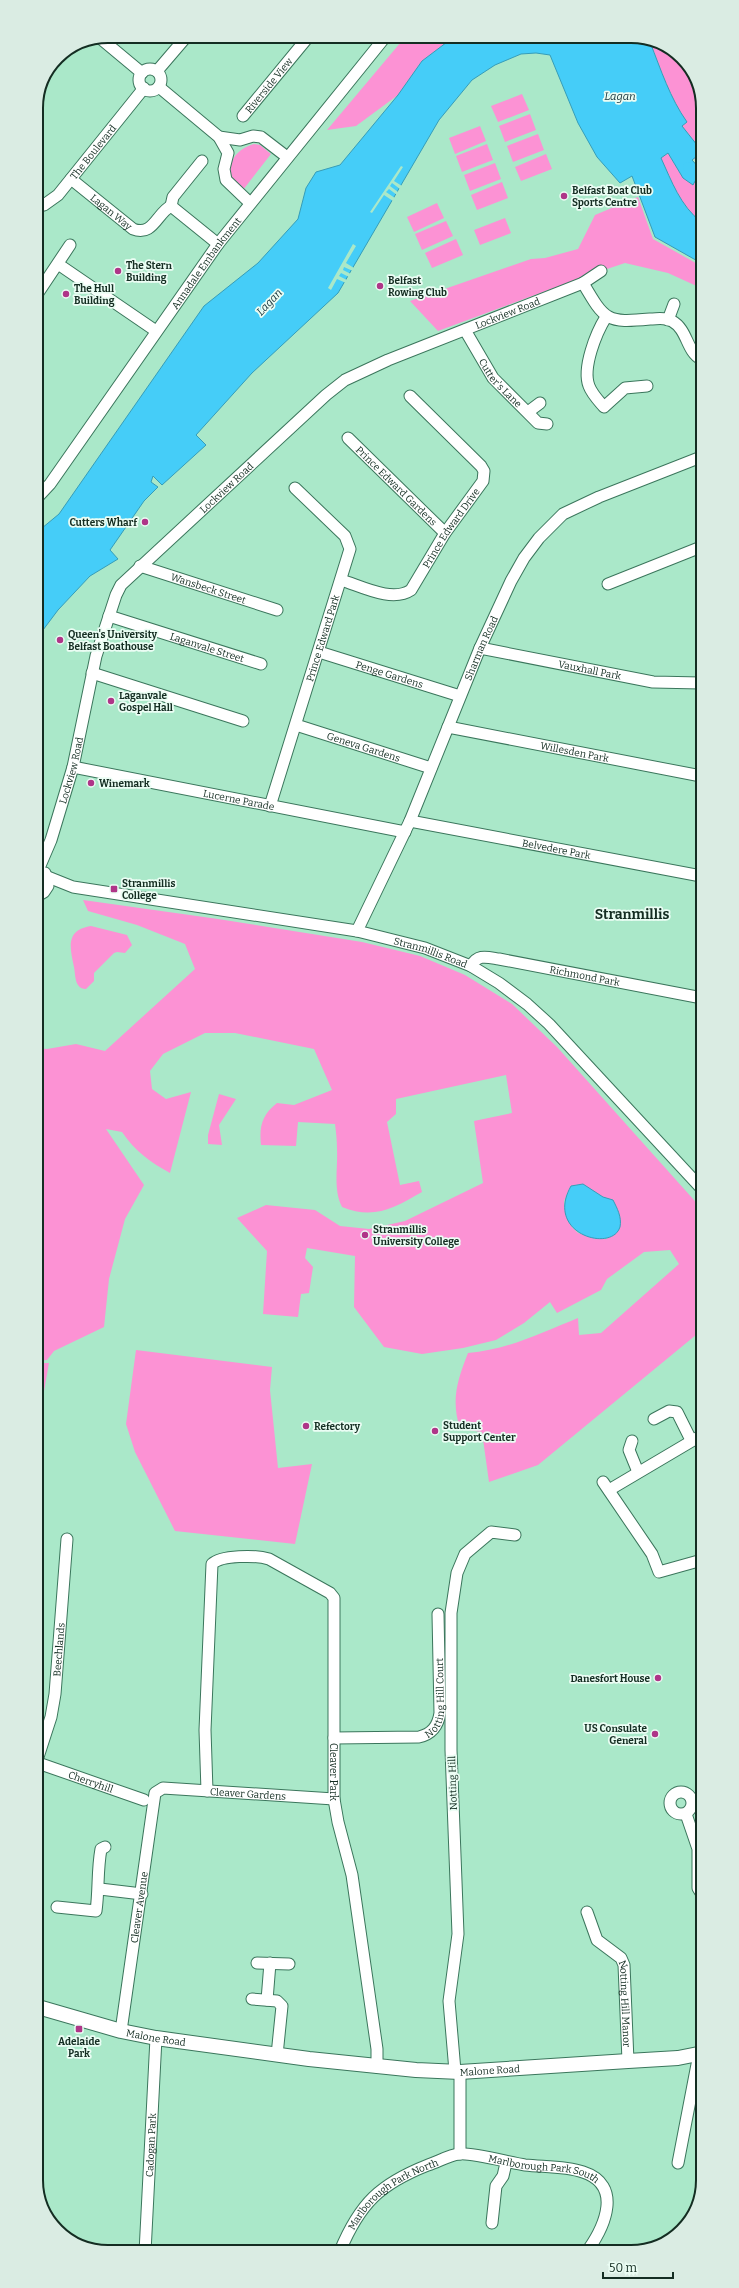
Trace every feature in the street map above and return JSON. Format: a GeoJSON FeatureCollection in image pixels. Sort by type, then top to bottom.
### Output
{"type":"FeatureCollection","features":[{"type":"Feature","properties":{"kind":"main road","name":"Malone Road"},"geometry":{"type":"LineString","coordinates":[[43,2008],[121,2031],[156,2038],[377,2067],[458,2072],[678,2058],[696,2054]]}},
{"type":"Feature","properties":{"kind":"street"},"geometry":{"type":"LineString","coordinates":[[106,43],[142,74]]}},
{"type":"Feature","properties":{"kind":"street"},"geometry":{"type":"LineString","coordinates":[[157,71],[181,43]]}},
{"type":"Feature","properties":{"kind":"street","name":"Riverside View"},"geometry":{"type":"LineString","coordinates":[[243,116],[303,43]]}},
{"type":"Feature","properties":{"kind":"street","name":"Annadale Embankment"},"geometry":{"type":"LineString","coordinates":[[43,491],[55,478],[218,244],[380,43]]}},
{"type":"Feature","properties":{"kind":"street"},"geometry":{"type":"LineString","coordinates":[[151,69],[157,71],[161,81],[159,87],[153,90],[144,88],[140,83],[142,74],[151,69]]}},
{"type":"Feature","properties":{"kind":"street"},"geometry":{"type":"LineString","coordinates":[[159,87],[219,137],[228,153],[224,169],[226,180],[250,203]]}},
{"type":"Feature","properties":{"kind":"street","name":"The Boulevard"},"geometry":{"type":"LineString","coordinates":[[43,204],[53,200],[144,88]]}},
{"type":"Feature","properties":{"kind":"street"},"geometry":{"type":"LineString","coordinates":[[219,137],[240,140],[252,136],[261,137],[287,157]]}},
{"type":"Feature","properties":{"kind":"street","name":"Lagan Way"},"geometry":{"type":"LineString","coordinates":[[71,179],[138,231],[151,227],[171,206],[173,197],[202,161]]}},
{"type":"Feature","properties":{"kind":"street"},"geometry":{"type":"LineString","coordinates":[[171,206],[218,244]]}},
{"type":"Feature","properties":{"kind":"street"},"geometry":{"type":"LineString","coordinates":[[43,286],[70,245]]}},
{"type":"Feature","properties":{"kind":"street"},"geometry":{"type":"LineString","coordinates":[[58,264],[156,331]]}},
{"type":"Feature","properties":{"kind":"street","name":"Lockview Road"},"geometry":{"type":"LineString","coordinates":[[43,859],[47,852],[73,767],[92,673],[120,585],[336,386],[374,366],[583,283],[602,271]]}},
{"type":"Feature","properties":{"kind":"street"},"geometry":{"type":"LineString","coordinates":[[583,283],[596,306],[606,317],[622,322],[668,320],[682,330],[692,352],[696,355]]}},
{"type":"Feature","properties":{"kind":"street"},"geometry":{"type":"LineString","coordinates":[[668,320],[674,304]]}},
{"type":"Feature","properties":{"kind":"street"},"geometry":{"type":"LineString","coordinates":[[606,317],[595,337],[588,365],[588,385],[592,393],[604,407],[625,388],[647,386]]}},
{"type":"Feature","properties":{"kind":"street","name":"Cutter's Lane"},"geometry":{"type":"LineString","coordinates":[[465,330],[493,378],[538,423],[547,424]]}},
{"type":"Feature","properties":{"kind":"street","name":"Prince Edward Drive"},"geometry":{"type":"LineString","coordinates":[[341,580],[392,596],[407,593],[411,590],[445,532],[483,481],[484,471],[476,460],[410,396]]}},
{"type":"Feature","properties":{"kind":"street"},"geometry":{"type":"LineString","coordinates":[[528,412],[540,403]]}},
{"type":"Feature","properties":{"kind":"street","name":"Prince Edward Gardens"},"geometry":{"type":"LineString","coordinates":[[348,438],[445,532]]}},
{"type":"Feature","properties":{"kind":"street","name":"Sharman Road"},"geometry":{"type":"LineString","coordinates":[[357,931],[410,821],[480,648],[511,581],[524,558],[539,538],[563,514],[599,497],[696,459]]}},
{"type":"Feature","properties":{"kind":"street","name":"Prince Edward Park"},"geometry":{"type":"LineString","coordinates":[[270,806],[349,556],[349,542],[295,488]]}},
{"type":"Feature","properties":{"kind":"street"},"geometry":{"type":"LineString","coordinates":[[608,584],[696,549]]}},
{"type":"Feature","properties":{"kind":"street","name":"Wansbeck Street"},"geometry":{"type":"LineString","coordinates":[[140,566],[277,610]]}},
{"type":"Feature","properties":{"kind":"street","name":"Laganvale Street"},"geometry":{"type":"LineString","coordinates":[[109,616],[261,664]]}},
{"type":"Feature","properties":{"kind":"street","name":"Vauxhall Park"},"geometry":{"type":"LineString","coordinates":[[480,648],[653,682],[696,683]]}},
{"type":"Feature","properties":{"kind":"street","name":"Penge Gardens"},"geometry":{"type":"LineString","coordinates":[[319,652],[460,696]]}},
{"type":"Feature","properties":{"kind":"street"},"geometry":{"type":"LineString","coordinates":[[92,673],[243,721]]}},
{"type":"Feature","properties":{"kind":"street","name":"Geneva Gardens"},"geometry":{"type":"LineString","coordinates":[[296,725],[431,768]]}},
{"type":"Feature","properties":{"kind":"street","name":"Willesden Park"},"geometry":{"type":"LineString","coordinates":[[448,727],[696,775]]}},
{"type":"Feature","properties":{"kind":"street","name":"Lucerne Parade"},"geometry":{"type":"LineString","coordinates":[[73,767],[405,832]]}},
{"type":"Feature","properties":{"kind":"street","name":"Belvedere Park"},"geometry":{"type":"LineString","coordinates":[[410,821],[696,875]]}},
{"type":"Feature","properties":{"kind":"street"},"geometry":{"type":"LineString","coordinates":[[43,872],[48,877],[43,890]]}},
{"type":"Feature","properties":{"kind":"street","name":"Stranmillis Road"},"geometry":{"type":"LineString","coordinates":[[48,877],[73,887],[357,931],[425,948],[471,966],[527,1004],[549,1024],[696,1183]]}},
{"type":"Feature","properties":{"kind":"street","name":"Stranmillis Road"},"geometry":{"type":"LineString","coordinates":[[43,892],[73,887]]}},
{"type":"Feature","properties":{"kind":"street","name":"Richmond Park"},"geometry":{"type":"LineString","coordinates":[[471,966],[476,958],[481,957],[499,959],[696,997]]}},
{"type":"Feature","properties":{"kind":"street"},"geometry":{"type":"LineString","coordinates":[[654,1419],[669,1411],[677,1412],[691,1440]]}},
{"type":"Feature","properties":{"kind":"street"},"geometry":{"type":"LineString","coordinates":[[696,1438],[638,1472],[606,1486],[652,1554],[659,1572],[696,1562]]}},
{"type":"Feature","properties":{"kind":"street"},"geometry":{"type":"LineString","coordinates":[[632,1441],[629,1450],[638,1472]]}},
{"type":"Feature","properties":{"kind":"street","name":"Notting Hill"},"geometry":{"type":"LineString","coordinates":[[460,2154],[458,2072],[449,2001],[458,1934],[450,1750],[451,1613],[457,1573],[465,1554],[491,1532],[515,1535]]}},
{"type":"Feature","properties":{"kind":"street","name":"Beechlands"},"geometry":{"type":"LineString","coordinates":[[43,1742],[51,1717],[55,1694],[67,1539]]}},
{"type":"Feature","properties":{"kind":"street","name":"Cleaver Park"},"geometry":{"type":"LineString","coordinates":[[206,1791],[205,1730],[212,1564],[221,1558],[261,1557],[268,1559],[330,1593],[334,1598],[334,1799],[338,1822],[352,1874],[377,2049],[377,2067]]}},
{"type":"Feature","properties":{"kind":"street","name":"Notting Hill Court"},"geometry":{"type":"LineString","coordinates":[[334,1738],[419,1737],[426,1736],[436,1726],[440,1713],[438,1614]]}},
{"type":"Feature","properties":{"kind":"street","name":"Cherryhill"},"geometry":{"type":"LineString","coordinates":[[43,1765],[144,1800]]}},
{"type":"Feature","properties":{"kind":"street","name":"Cleaver Gardens"},"geometry":{"type":"LineString","coordinates":[[163,1788],[334,1799]]}},
{"type":"Feature","properties":{"kind":"street","name":"Cleaver Avenue"},"geometry":{"type":"LineString","coordinates":[[121,2031],[142,1894],[155,1793],[163,1788]]}},
{"type":"Feature","properties":{"kind":"street"},"geometry":{"type":"LineString","coordinates":[[686,1814],[696,1842]]}},
{"type":"Feature","properties":{"kind":"street"},"geometry":{"type":"LineString","coordinates":[[57,1907],[96,1911],[100,1889],[97,1874],[100,1849],[105,1847]]}},
{"type":"Feature","properties":{"kind":"street"},"geometry":{"type":"LineString","coordinates":[[100,1889],[142,1894]]}},
{"type":"Feature","properties":{"kind":"street","name":"Notting Hill Manor"},"geometry":{"type":"LineString","coordinates":[[587,1912],[598,1940],[621,1958],[624,1965],[628,2061]]}},
{"type":"Feature","properties":{"kind":"street"},"geometry":{"type":"LineString","coordinates":[[258,1963],[289,1964]]}},
{"type":"Feature","properties":{"kind":"street"},"geometry":{"type":"LineString","coordinates":[[267,2000],[270,1963]]}},
{"type":"Feature","properties":{"kind":"street"},"geometry":{"type":"LineString","coordinates":[[252,1999],[277,2001],[282,2006],[277,2055]]}},
{"type":"Feature","properties":{"kind":"street","name":"Cadogan Park"},"geometry":{"type":"LineString","coordinates":[[145,2245],[156,2038]]}},
{"type":"Feature","properties":{"kind":"street"},"geometry":{"type":"LineString","coordinates":[[678,2163],[696,2077]]}},
{"type":"Feature","properties":{"kind":"street","name":"Marlborough Park South"},"geometry":{"type":"LineString","coordinates":[[460,2154],[506,2163],[581,2171],[598,2181],[606,2197],[607,2212],[604,2223],[591,2245]]}},
{"type":"Feature","properties":{"kind":"street","name":"Marlborough Park North"},"geometry":{"type":"LineString","coordinates":[[342,2245],[349,2228],[369,2200],[398,2178],[460,2154]]}},
{"type":"Feature","properties":{"kind":"street"},"geometry":{"type":"LineString","coordinates":[[492,2222],[496,2186],[503,2176],[506,2163]]}},
{"type":"Feature","properties":{"kind":"shaded area"},"geometry":{"type":"Polygon","coordinates":[[[400,43],[446,43],[422,61],[398,95],[356,126],[327,130],[400,43]]]}},
{"type":"Feature","properties":{"kind":"shaded area"},"geometry":{"type":"Polygon","coordinates":[[[652,46],[670,56],[680,65],[689,79],[694,91],[696,108],[696,144],[682,126],[687,122],[671,94],[652,46]]]}},
{"type":"Feature","properties":{"kind":"shaded area"},"geometry":{"type":"Polygon","coordinates":[[[522,94],[529,110],[498,122],[491,106],[522,94]]]}},
{"type":"Feature","properties":{"kind":"shaded area"},"geometry":{"type":"Polygon","coordinates":[[[530,114],[536,130],[505,142],[499,126],[530,114]]]}},
{"type":"Feature","properties":{"kind":"shaded area"},"geometry":{"type":"Polygon","coordinates":[[[480,126],[486,141],[455,154],[449,138],[480,126]]]}},
{"type":"Feature","properties":{"kind":"shaded area"},"geometry":{"type":"Polygon","coordinates":[[[538,134],[544,150],[513,162],[507,146],[538,134]]]}},
{"type":"Feature","properties":{"kind":"shaded area"},"geometry":{"type":"Polygon","coordinates":[[[254,144],[260,145],[271,154],[243,190],[230,179],[232,162],[234,157],[242,149],[254,144]]]}},
{"type":"Feature","properties":{"kind":"shaded area"},"geometry":{"type":"Polygon","coordinates":[[[487,144],[493,160],[462,172],[456,156],[487,144]]]}},
{"type":"Feature","properties":{"kind":"shaded area"},"geometry":{"type":"Polygon","coordinates":[[[668,153],[683,178],[696,172],[696,217],[682,201],[661,158],[668,153]]]}},
{"type":"Feature","properties":{"kind":"shaded area"},"geometry":{"type":"Polygon","coordinates":[[[546,154],[552,169],[521,181],[515,167],[546,154]]]}},
{"type":"Feature","properties":{"kind":"shaded area"},"geometry":{"type":"Polygon","coordinates":[[[495,163],[501,179],[470,191],[464,175],[495,163]]]}},
{"type":"Feature","properties":{"kind":"shaded area"},"geometry":{"type":"Polygon","coordinates":[[[502,182],[508,198],[477,210],[471,195],[502,182]]]}},
{"type":"Feature","properties":{"kind":"shaded area"},"geometry":{"type":"Polygon","coordinates":[[[638,197],[653,239],[696,263],[696,286],[668,273],[625,263],[438,331],[410,301],[531,259],[545,258],[578,249],[595,215],[638,197]]]}},
{"type":"Feature","properties":{"kind":"shaded area"},"geometry":{"type":"Polygon","coordinates":[[[437,203],[444,218],[414,232],[407,217],[437,203]]]}},
{"type":"Feature","properties":{"kind":"shaded area"},"geometry":{"type":"Polygon","coordinates":[[[505,218],[511,233],[480,245],[474,230],[505,218]]]}},
{"type":"Feature","properties":{"kind":"shaded area"},"geometry":{"type":"Polygon","coordinates":[[[446,221],[453,236],[422,250],[415,234],[446,221]]]}},
{"type":"Feature","properties":{"kind":"shaded area"},"geometry":{"type":"Polygon","coordinates":[[[456,239],[463,255],[432,268],[425,253],[456,239]]]}},
{"type":"Feature","properties":{"kind":"shaded area"},"geometry":{"type":"Polygon","coordinates":[[[83,900],[218,919],[362,942],[420,956],[465,975],[512,1004],[557,1047],[696,1202],[696,1335],[538,1465],[489,1482],[482,1432],[460,1429],[457,1419],[456,1391],[468,1353],[510,1345],[578,1318],[579,1335],[601,1333],[679,1264],[670,1250],[644,1252],[607,1279],[601,1290],[557,1313],[550,1302],[524,1323],[496,1340],[463,1348],[422,1354],[384,1347],[354,1307],[355,1256],[307,1248],[305,1258],[313,1267],[309,1293],[301,1294],[298,1317],[263,1314],[267,1251],[237,1218],[266,1205],[315,1210],[340,1226],[369,1229],[405,1221],[483,1183],[474,1121],[512,1113],[506,1075],[396,1099],[396,1114],[387,1122],[400,1185],[419,1181],[422,1192],[402,1203],[384,1210],[374,1212],[353,1211],[342,1207],[339,1200],[337,1186],[337,1146],[335,1124],[298,1122],[296,1146],[261,1145],[261,1127],[263,1121],[268,1112],[277,1103],[294,1105],[332,1090],[314,1049],[235,1033],[205,1033],[163,1054],[150,1071],[152,1089],[166,1099],[191,1092],[170,1173],[143,1156],[122,1132],[106,1129],[144,1185],[125,1219],[109,1279],[104,1327],[54,1351],[47,1360],[43,1360],[43,1049],[76,1044],[105,1051],[195,969],[185,944],[137,925],[88,911],[83,900]],[[583,1185],[571,1186],[564,1201],[565,1211],[571,1226],[578,1233],[607,1239],[613,1200],[603,1197],[583,1185]]]}},
{"type":"Feature","properties":{"kind":"shaded area"},"geometry":{"type":"Polygon","coordinates":[[[91,926],[127,935],[132,945],[125,953],[114,953],[94,973],[94,981],[85,989],[80,987],[76,981],[71,953],[71,941],[77,931],[91,926]]]}},
{"type":"Feature","properties":{"kind":"shaded area"},"geometry":{"type":"Polygon","coordinates":[[[219,1094],[236,1099],[219,1125],[222,1145],[208,1144],[208,1135],[219,1094]]]}},
{"type":"Feature","properties":{"kind":"shaded area"},"geometry":{"type":"Polygon","coordinates":[[[136,1350],[272,1367],[270,1390],[278,1468],[312,1464],[295,1544],[175,1531],[135,1452],[126,1424],[136,1350]]]}},
{"type":"Feature","properties":{"kind":"shaded area"},"geometry":{"type":"Polygon","coordinates":[[[43,1363],[49,1363],[43,1397],[43,1363]]]}},
{"type":"Feature","properties":{"kind":"water","name":"Lagan"},"geometry":{"type":"Polygon","coordinates":[[[446,43],[635,43],[652,46],[671,94],[687,122],[682,126],[696,144],[696,157],[692,160],[696,164],[696,179],[693,185],[683,178],[668,153],[661,158],[682,201],[696,217],[696,260],[655,237],[632,176],[620,183],[597,157],[578,123],[550,55],[536,53],[521,54],[495,65],[472,80],[439,120],[338,293],[252,373],[196,435],[206,445],[162,485],[153,476],[151,482],[158,487],[144,501],[110,550],[118,559],[90,576],[58,610],[43,630],[43,527],[59,514],[204,306],[258,263],[298,219],[306,188],[316,172],[340,165],[398,95],[422,61],[446,43]]]}},
{"type":"Feature","properties":{"kind":"water"},"geometry":{"type":"Polygon","coordinates":[[[583,1184],[603,1197],[613,1200],[619,1213],[620,1220],[620,1227],[614,1235],[605,1238],[594,1238],[582,1234],[573,1227],[566,1216],[565,1203],[571,1186],[583,1184]]]}},
{"type":"Feature","properties":{"kind":"pier"},"geometry":{"type":"Polygon","coordinates":[[[401,166],[403,167],[394,181],[402,186],[400,189],[392,183],[390,186],[398,192],[397,195],[389,189],[386,192],[395,198],[393,201],[384,195],[372,213],[370,212],[401,166]]]}},
{"type":"Feature","properties":{"kind":"pier"},"geometry":{"type":"Polygon","coordinates":[[[353,244],[356,246],[346,263],[354,268],[353,271],[344,267],[343,270],[351,274],[349,277],[341,273],[339,276],[347,280],[346,283],[337,279],[331,290],[328,288],[353,244]]]}},
{"type":"Feature","properties":{"kind":"waterway"},"geometry":{"type":"LineString","coordinates":[[688,167],[696,175]]}},
{"type":"Feature","properties":{"kind":"place","name":"Belfast Boat Club Sports Centre"},"geometry":{"type":"Point","coordinates":[564,196]}},
{"type":"Feature","properties":{"kind":"place","name":"The Stern Building"},"geometry":{"type":"Point","coordinates":[118,271]}},
{"type":"Feature","properties":{"kind":"place","name":"Belfast Rowing Club"},"geometry":{"type":"Point","coordinates":[380,286]}},
{"type":"Feature","properties":{"kind":"place","name":"The Hull Building"},"geometry":{"type":"Point","coordinates":[66,294]}},
{"type":"Feature","properties":{"kind":"place","name":"Cutters Wharf"},"geometry":{"type":"Point","coordinates":[145,522]}},
{"type":"Feature","properties":{"kind":"place","name":"Queen's University Belfast Boathouse"},"geometry":{"type":"Point","coordinates":[60,640]}},
{"type":"Feature","properties":{"kind":"place","name":"Laganvale Gospel Hall"},"geometry":{"type":"Point","coordinates":[111,701]}},
{"type":"Feature","properties":{"kind":"place","name":"Winemark"},"geometry":{"type":"Point","coordinates":[91,783]}},
{"type":"Feature","properties":{"kind":"place","name":"Stranmillis College"},"geometry":{"type":"Point","coordinates":[114,889]}},
{"type":"Feature","properties":{"kind":"place","name":"Stranmillis University College"},"geometry":{"type":"Point","coordinates":[365,1235]}},
{"type":"Feature","properties":{"kind":"place","name":"Refectory"},"geometry":{"type":"Point","coordinates":[306,1426]}},
{"type":"Feature","properties":{"kind":"place","name":"Student Support Center"},"geometry":{"type":"Point","coordinates":[435,1431]}},
{"type":"Feature","properties":{"kind":"place","name":"Danesfort House"},"geometry":{"type":"Point","coordinates":[658,1678]}},
{"type":"Feature","properties":{"kind":"place","name":"US Consulate General"},"geometry":{"type":"Point","coordinates":[655,1734]}},
{"type":"Feature","properties":{"kind":"place","name":"Adelaide Park"},"geometry":{"type":"Point","coordinates":[79,2029]}},
{"type":"Feature","properties":{"kind":"district","name":"Stranmillis"},"geometry":{"type":"Point","coordinates":[632,914]}}]}
